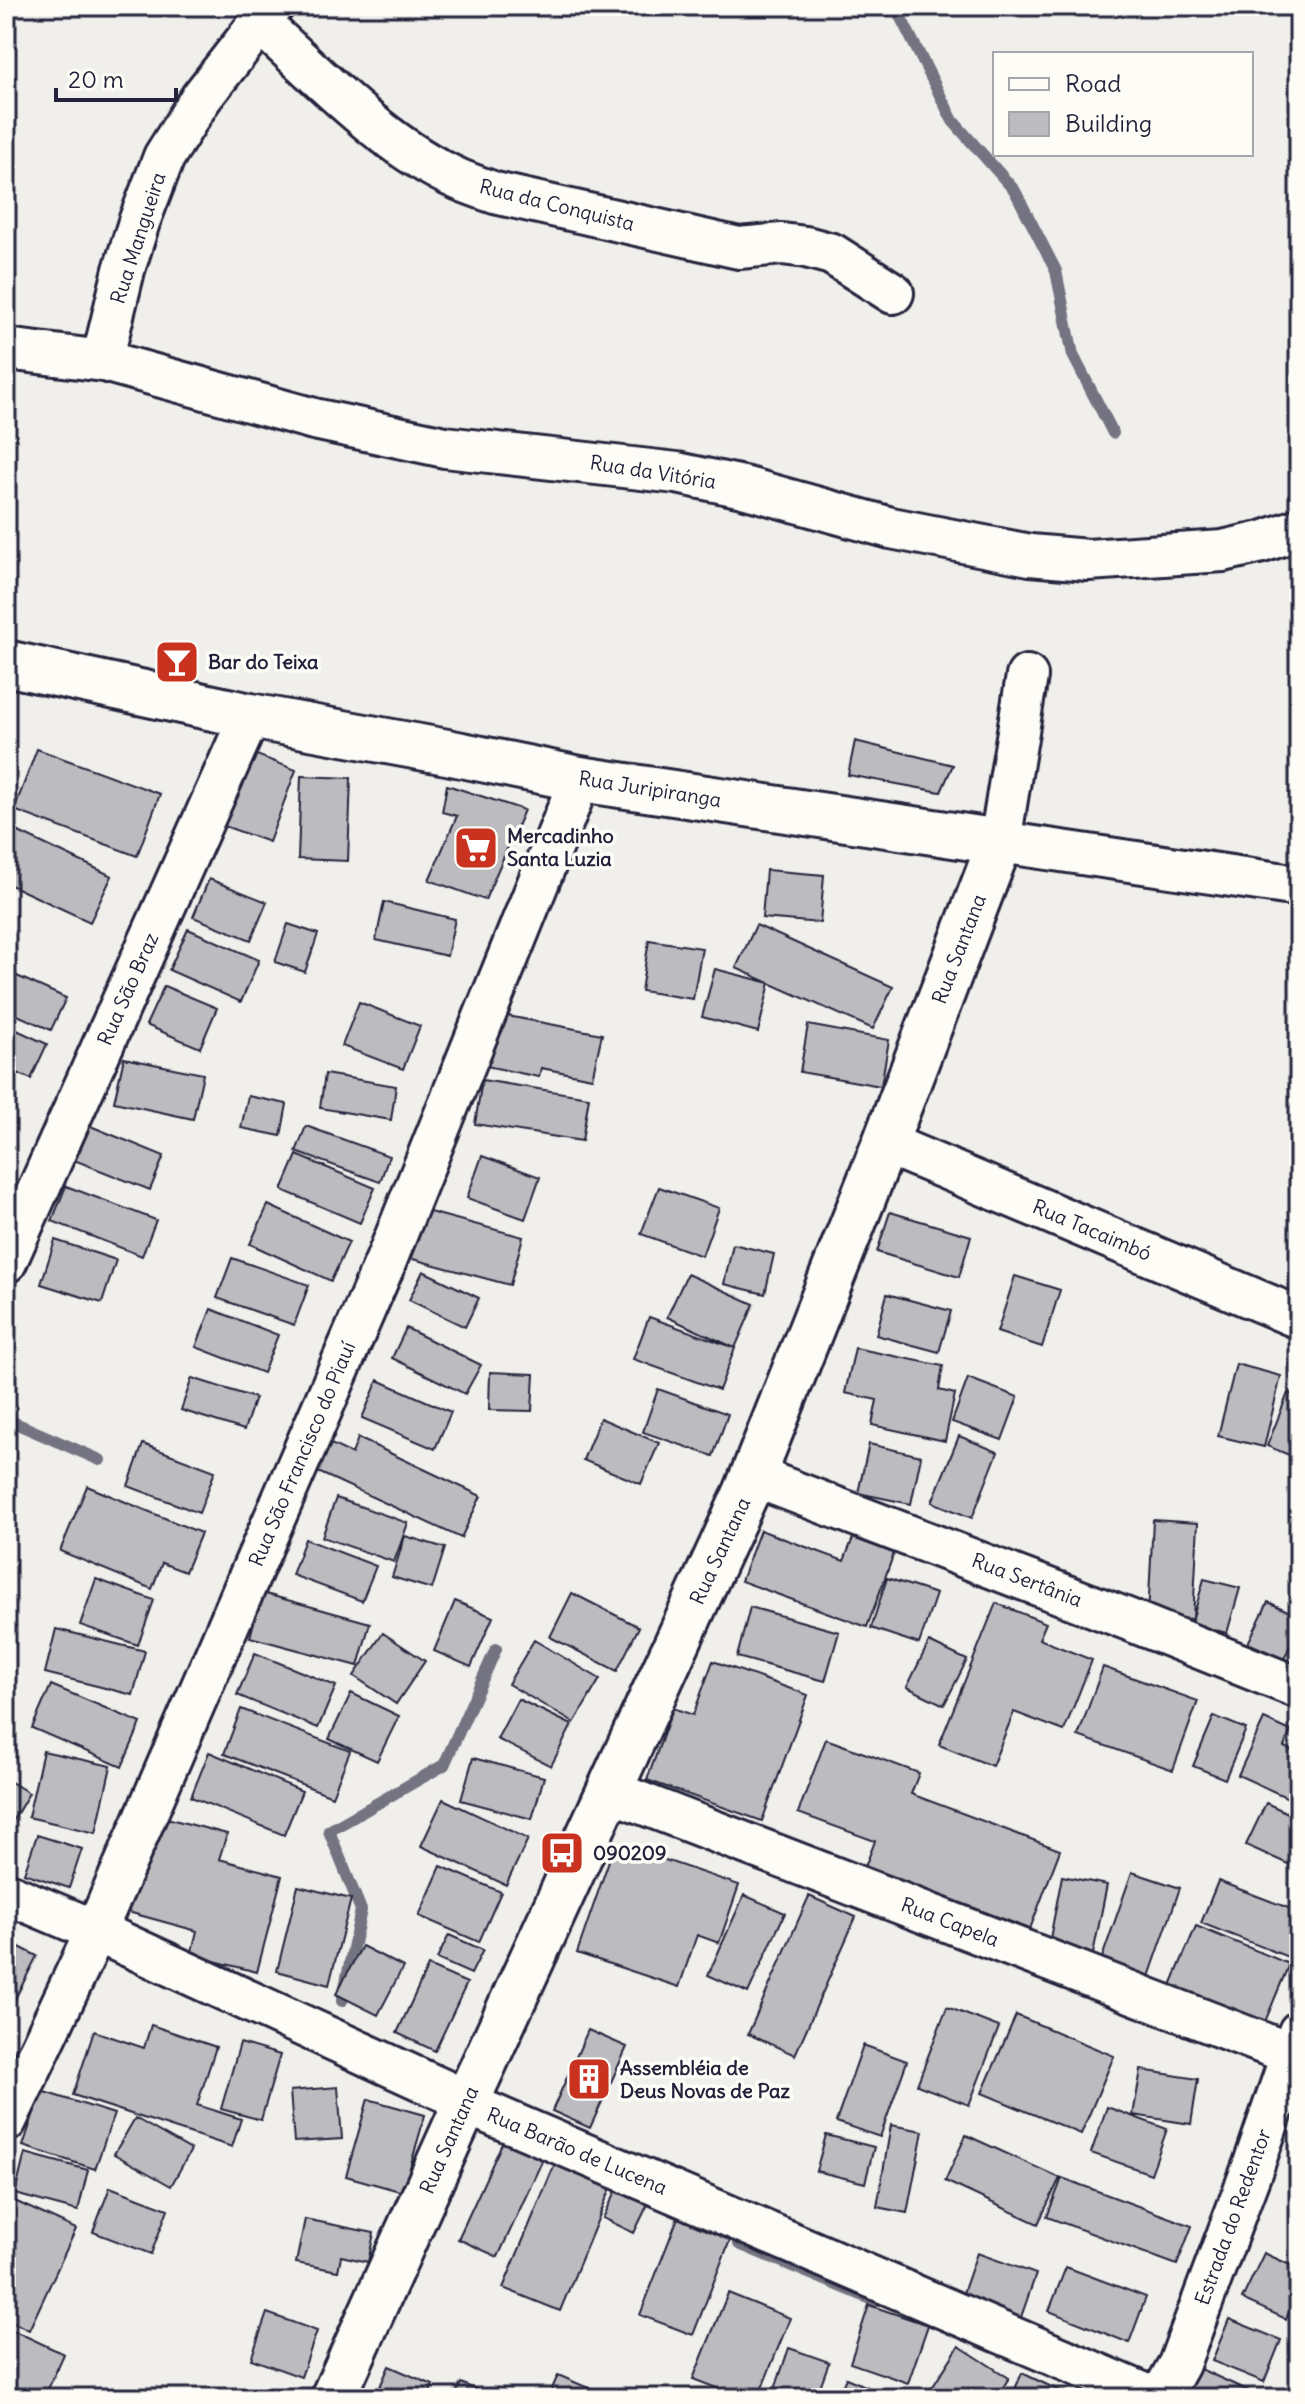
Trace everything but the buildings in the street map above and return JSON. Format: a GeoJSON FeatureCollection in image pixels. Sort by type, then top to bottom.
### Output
{"type":"FeatureCollection","features":[{"type":"Feature","properties":{"kind":"street","name":"Rua da Conquista"},"geometry":{"type":"LineString","coordinates":[[267,15],[377,128],[419,157],[459,179],[495,193],[739,248],[782,244],[832,254],[893,293]]}},
{"type":"Feature","properties":{"kind":"street","name":"Rua Mangueira"},"geometry":{"type":"LineString","coordinates":[[102,361],[124,270],[164,157],[201,98],[267,15]]}},
{"type":"Feature","properties":{"kind":"street","name":"Rua da Vitória"},"geometry":{"type":"LineString","coordinates":[[6,349],[102,361],[314,419],[445,447],[677,473],[758,491],[891,528],[1030,555],[1088,560],[1223,551],[1299,529]]}},
{"type":"Feature","properties":{"kind":"street","name":"Rua Juripiranga"},"geometry":{"type":"LineString","coordinates":[[6,663],[250,716],[580,779],[1299,886]]}},
{"type":"Feature","properties":{"kind":"street","name":"Rua Santana"},"geometry":{"type":"LineString","coordinates":[[333,2398],[753,1476],[1000,842],[1027,676]]}},
{"type":"Feature","properties":{"kind":"street","name":"Rua São Braz"},"geometry":{"type":"LineString","coordinates":[[6,1262],[250,716]]}},
{"type":"Feature","properties":{"kind":"street","name":"Rua São Francisco do Piauí"},"geometry":{"type":"LineString","coordinates":[[6,2121],[96,1931],[385,1263],[580,779]]}},
{"type":"Feature","properties":{"kind":"street","name":"Rua Tacaimbó"},"geometry":{"type":"LineString","coordinates":[[885,1143],[1299,1318]]}},
{"type":"Feature","properties":{"kind":"street","name":"Rua Sertânia"},"geometry":{"type":"LineString","coordinates":[[753,1476],[1113,1613],[1299,1688]]}},
{"type":"Feature","properties":{"kind":"street","name":"Rua Capela"},"geometry":{"type":"LineString","coordinates":[[610,1791],[1296,2047]]}},
{"type":"Feature","properties":{"kind":"street","name":"Rua Barão de Lucena"},"geometry":{"type":"LineString","coordinates":[[6,1893],[96,1931],[466,2103],[1157,2398]]}},
{"type":"Feature","properties":{"kind":"street","name":"Estrada do Redentor"},"geometry":{"type":"LineString","coordinates":[[1157,2398],[1179,2364],[1296,2047]]}},
{"type":"Feature","properties":{"kind":"waterway"},"geometry":{"type":"LineString","coordinates":[[895,6],[953,121],[1015,191],[1056,271],[1073,355],[1113,433]]}},
{"type":"Feature","properties":{"kind":"waterway"},"geometry":{"type":"LineString","coordinates":[[6,1419],[100,1460]]}},
{"type":"Feature","properties":{"kind":"waterway"},"geometry":{"type":"LineString","coordinates":[[342,2001],[361,1910],[329,1831],[444,1765],[496,1649]]}},
{"type":"Feature","properties":{"kind":"waterway"},"geometry":{"type":"LineString","coordinates":[[739,2244],[876,2301]]}},
{"type":"Feature","properties":{"kind":"place","name":"Bar do Teixa"},"geometry":{"type":"Point","coordinates":[177,662]}},
{"type":"Feature","properties":{"kind":"place","name":"Mercadinho Santa Luzia"},"geometry":{"type":"Point","coordinates":[476,848]}},
{"type":"Feature","properties":{"kind":"place","name":"090209"},"geometry":{"type":"Point","coordinates":[562,1853]}},
{"type":"Feature","properties":{"kind":"place","name":"Assembléia de Deus Novas de Paz"},"geometry":{"type":"Point","coordinates":[589,2079]}}]}
